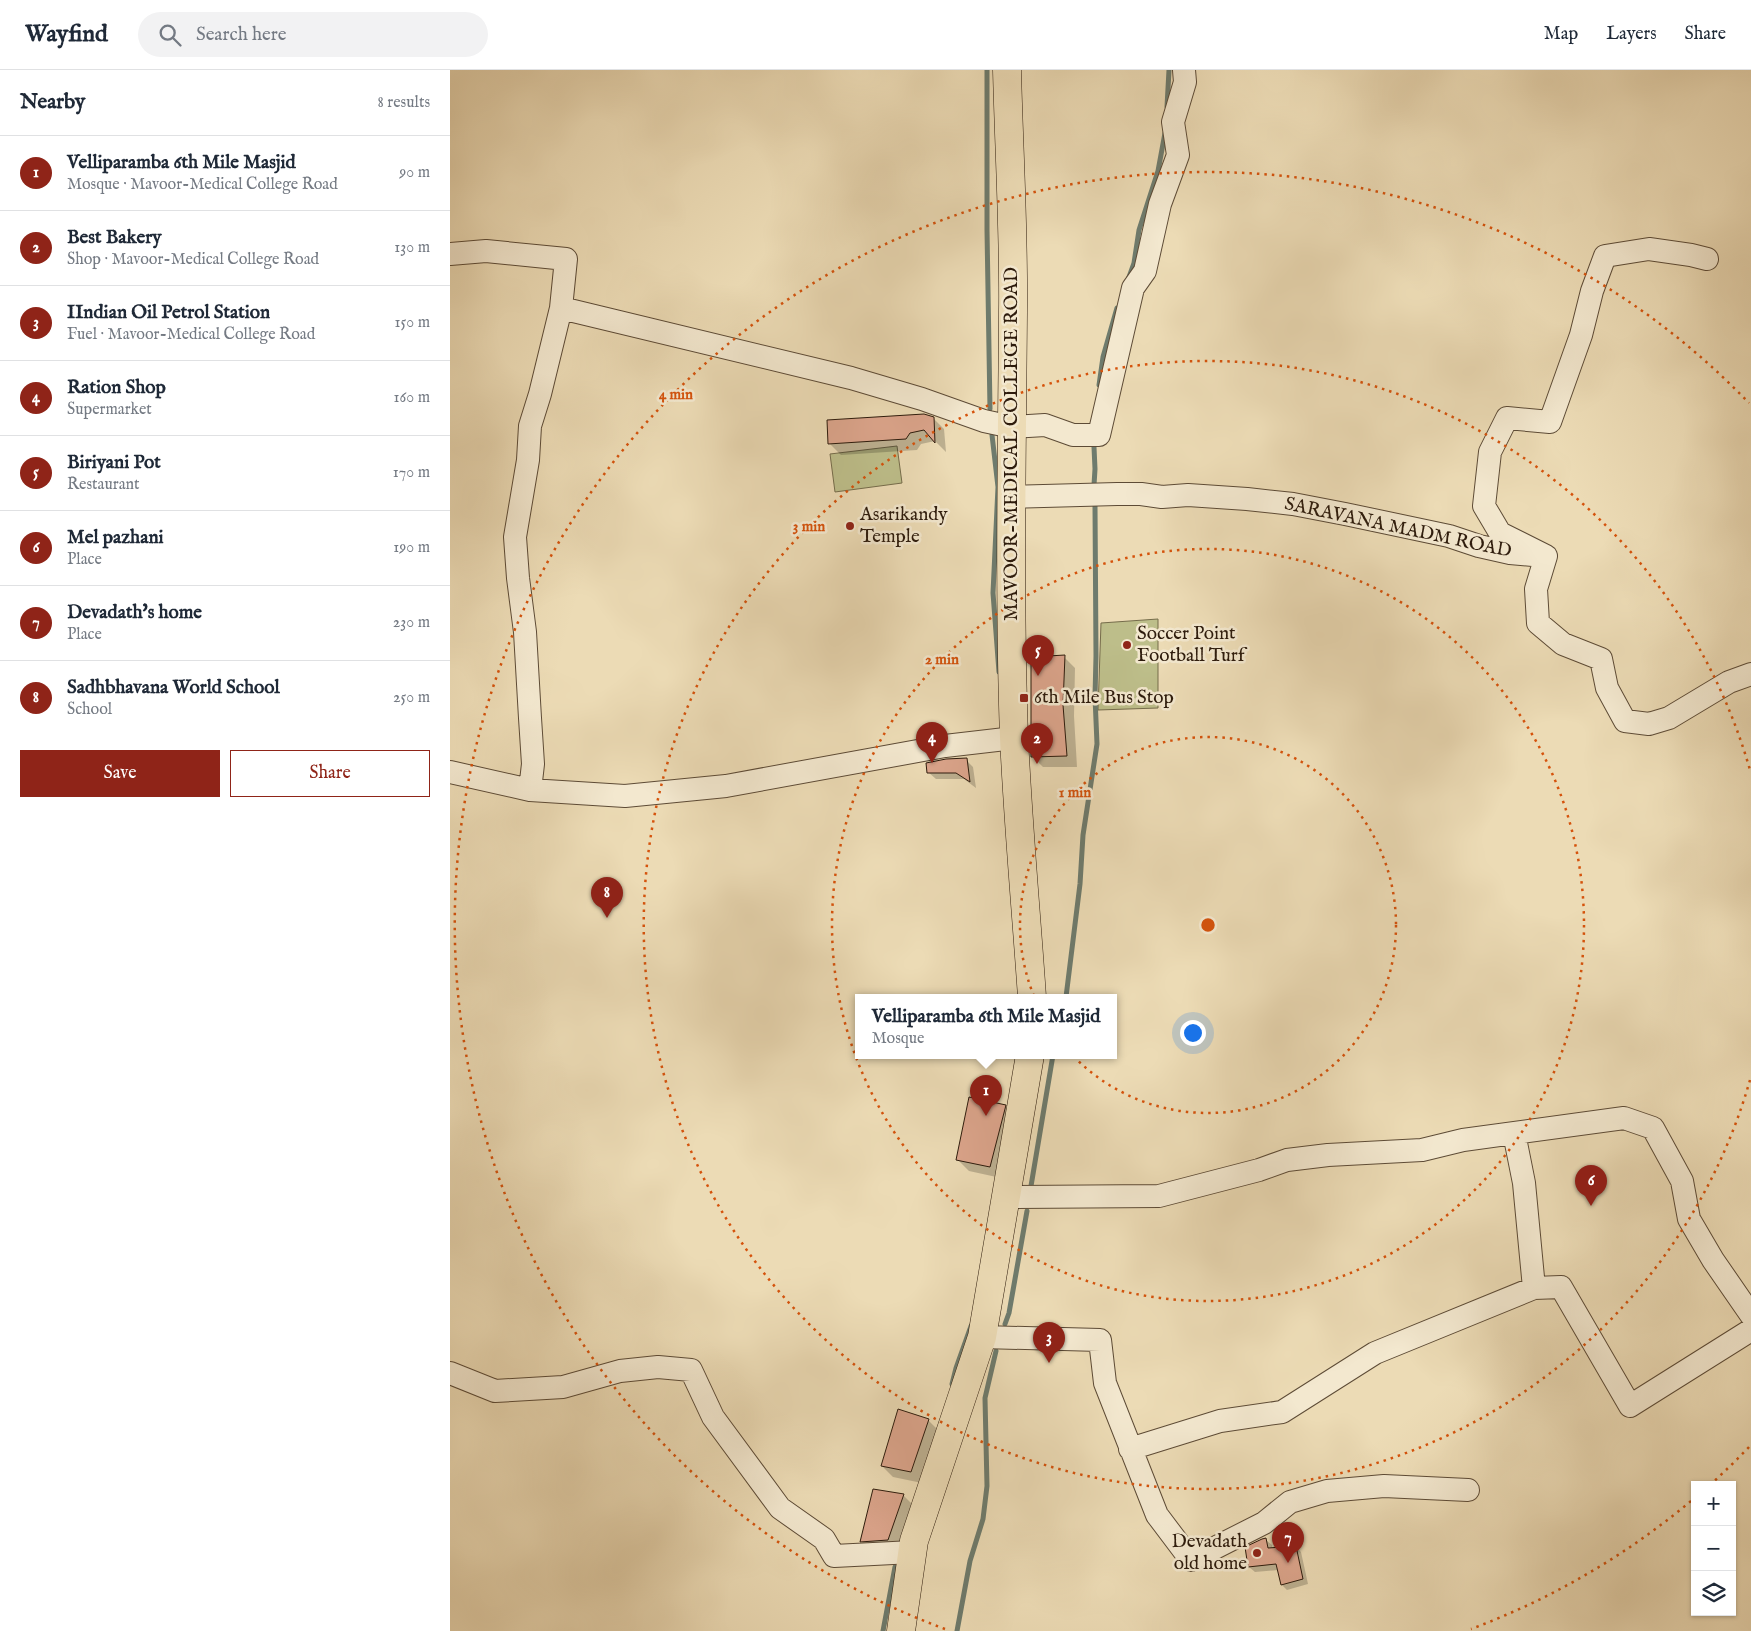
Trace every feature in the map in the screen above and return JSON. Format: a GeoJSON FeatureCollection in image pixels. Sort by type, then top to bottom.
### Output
{"type":"FeatureCollection","features":[{"type":"Feature","properties":{"kind":"main road","name":"MAVOOR-MEDICAL COLLEGE ROAD"},"geometry":{"type":"LineString","coordinates":[[1007,70],[1013,310],[1011,497],[1014,738],[1032,994]]}},
{"type":"Feature","properties":{"kind":"main road"},"geometry":{"type":"LineString","coordinates":[[901,1631],[914,1541],[982,1337],[1029,1059]]}},
{"type":"Feature","properties":{"kind":"street"},"geometry":{"type":"LineString","coordinates":[[561,308],[850,378],[922,399],[984,421],[1012,427],[1045,425],[1072,435],[1098,435],[1133,288],[1145,272],[1160,204],[1178,155],[1173,122],[1185,82],[1184,70]]}},
{"type":"Feature","properties":{"kind":"street"},"geometry":{"type":"LineString","coordinates":[[1707,259],[1649,249],[1605,256],[1592,291],[1581,335],[1550,422],[1507,418],[1490,452],[1484,506],[1500,532],[1546,556],[1536,589],[1538,622],[1563,644],[1602,659],[1607,688],[1625,721],[1649,724],[1669,718],[1729,682],[1751,674]]}},
{"type":"Feature","properties":{"kind":"street"},"geometry":{"type":"LineString","coordinates":[[450,254],[486,251],[566,259],[561,308],[530,426],[528,460],[515,537],[530,718],[532,764],[530,790]]}},
{"type":"Feature","properties":{"kind":"street","name":"SARAVANA MADM ROAD"},"geometry":{"type":"LineString","coordinates":[[1011,497],[1125,494],[1162,497],[1188,495],[1293,504],[1449,536],[1479,546],[1510,553],[1546,556]]}},
{"type":"Feature","properties":{"kind":"street"},"geometry":{"type":"LineString","coordinates":[[450,772],[530,790],[625,796],[726,786],[945,746],[1014,738]]}},
{"type":"Feature","properties":{"kind":"street"},"geometry":{"type":"LineString","coordinates":[[1006,1197],[1159,1196],[1259,1170],[1287,1160],[1328,1155],[1422,1150],[1463,1140],[1624,1118],[1653,1128],[1682,1181],[1689,1219],[1713,1260],[1751,1315]]}},
{"type":"Feature","properties":{"kind":"street"},"geometry":{"type":"LineString","coordinates":[[1514,1133],[1524,1183],[1534,1288]]}},
{"type":"Feature","properties":{"kind":"street"},"geometry":{"type":"LineString","coordinates":[[1130,1449],[1220,1421],[1282,1412],[1375,1353],[1534,1288],[1561,1287],[1630,1406],[1688,1372],[1751,1330]]}},
{"type":"Feature","properties":{"kind":"street"},"geometry":{"type":"LineString","coordinates":[[982,1337],[1100,1340],[1104,1383],[1157,1515],[1191,1560],[1264,1523],[1290,1502],[1327,1491],[1384,1486],[1468,1490]]}},
{"type":"Feature","properties":{"kind":"street"},"geometry":{"type":"LineString","coordinates":[[450,1373],[495,1391],[563,1387],[620,1371],[658,1367],[691,1370],[713,1417],[780,1508],[824,1539],[834,1556],[913,1552]]}},
{"type":"Feature","properties":{"kind":"green space"},"geometry":{"type":"Polygon","coordinates":[[[897,446],[902,483],[835,492],[830,454],[897,446]]]}},
{"type":"Feature","properties":{"kind":"green space"},"geometry":{"type":"Polygon","coordinates":[[[1158,619],[1158,708],[1098,710],[1101,623],[1158,619]]]}},
{"type":"Feature","properties":{"kind":"building"},"geometry":{"type":"Polygon","coordinates":[[[924,414],[934,417],[935,443],[924,430],[910,433],[906,439],[828,444],[827,420],[924,414]]]}},
{"type":"Feature","properties":{"kind":"building"},"geometry":{"type":"Polygon","coordinates":[[[1065,655],[1063,705],[1067,756],[1031,757],[1031,657],[1065,655]]]}},
{"type":"Feature","properties":{"kind":"building"},"geometry":{"type":"Polygon","coordinates":[[[967,758],[970,782],[956,773],[927,773],[926,763],[946,759],[967,758]]]}},
{"type":"Feature","properties":{"kind":"building"},"geometry":{"type":"Polygon","coordinates":[[[969,1097],[1006,1105],[990,1167],[956,1160],[969,1097]]]}},
{"type":"Feature","properties":{"kind":"building"},"geometry":{"type":"Polygon","coordinates":[[[898,1409],[929,1419],[911,1472],[881,1466],[898,1409]]]}},
{"type":"Feature","properties":{"kind":"building"},"geometry":{"type":"Polygon","coordinates":[[[873,1489],[904,1494],[888,1540],[860,1542],[873,1489]]]}},
{"type":"Feature","properties":{"kind":"building"},"geometry":{"type":"Polygon","coordinates":[[[1266,1538],[1268,1548],[1296,1546],[1303,1579],[1281,1585],[1276,1564],[1248,1567],[1245,1547],[1266,1538]]]}},
{"type":"Feature","properties":{"kind":"waterway"},"geometry":{"type":"LineString","coordinates":[[987,70],[990,409]]}},
{"type":"Feature","properties":{"kind":"waterway"},"geometry":{"type":"LineString","coordinates":[[1167,107],[1169,70]]}},
{"type":"Feature","properties":{"kind":"waterway"},"geometry":{"type":"LineString","coordinates":[[1129,277],[1134,263],[1139,230],[1158,171],[1165,133]]}},
{"type":"Feature","properties":{"kind":"waterway"},"geometry":{"type":"LineString","coordinates":[[1099,385],[1103,357],[1117,308]]}},
{"type":"Feature","properties":{"kind":"waterway"},"geometry":{"type":"LineString","coordinates":[[992,435],[998,487],[993,593],[999,672]]}},
{"type":"Feature","properties":{"kind":"waterway"},"geometry":{"type":"LineString","coordinates":[[1094,447],[1094,485]]}},
{"type":"Feature","properties":{"kind":"waterway"},"geometry":{"type":"LineString","coordinates":[[1066,994],[1080,884],[1083,835],[1097,744],[1095,697],[1095,506]]}},
{"type":"Feature","properties":{"kind":"waterway"},"geometry":{"type":"LineString","coordinates":[[1031,1186],[1052,1059]]}},
{"type":"Feature","properties":{"kind":"waterway"},"geometry":{"type":"LineString","coordinates":[[1005,1324],[1009,1313],[1027,1211]]}},
{"type":"Feature","properties":{"kind":"waterway"},"geometry":{"type":"LineString","coordinates":[[952,1384],[971,1326]]}},
{"type":"Feature","properties":{"kind":"waterway"},"geometry":{"type":"LineString","coordinates":[[957,1631],[970,1561],[983,1519],[987,1486],[985,1398],[996,1351]]}},
{"type":"Feature","properties":{"kind":"waterway"},"geometry":{"type":"LineString","coordinates":[[883,1631],[895,1567]]}},
{"type":"Feature","properties":{"kind":"place","name":"Asarikandy Temple"},"geometry":{"type":"Point","coordinates":[850,526]}},
{"type":"Feature","properties":{"kind":"place","name":"Soccer Point Football Turf"},"geometry":{"type":"Point","coordinates":[1127,645]}},
{"type":"Feature","properties":{"kind":"place","name":"Biriyani Pot"},"geometry":{"type":"Point","coordinates":[1038,676]}},
{"type":"Feature","properties":{"kind":"place","name":"6th Mile Bus Stop"},"geometry":{"type":"Point","coordinates":[1024,698]}},
{"type":"Feature","properties":{"kind":"place","name":"Ration Shop"},"geometry":{"type":"Point","coordinates":[932,763]}},
{"type":"Feature","properties":{"kind":"place","name":"Best Bakery"},"geometry":{"type":"Point","coordinates":[1037,764]}},
{"type":"Feature","properties":{"kind":"place","name":"Sadhbhavana World School"},"geometry":{"type":"Point","coordinates":[607,918]}},
{"type":"Feature","properties":{"kind":"place","name":"Velliparamba 6th Mile Masjid"},"geometry":{"type":"Point","coordinates":[986,1116]}},
{"type":"Feature","properties":{"kind":"place","name":"Mel pazhani"},"geometry":{"type":"Point","coordinates":[1591,1206]}},
{"type":"Feature","properties":{"kind":"place","name":"IIndian Oil Petrol Station"},"geometry":{"type":"Point","coordinates":[1049,1363]}},
{"type":"Feature","properties":{"kind":"place","name":"Devadath old home"},"geometry":{"type":"Point","coordinates":[1257,1553]}},
{"type":"Feature","properties":{"kind":"place","name":"Devadath's home"},"geometry":{"type":"Point","coordinates":[1288,1563]}}]}
